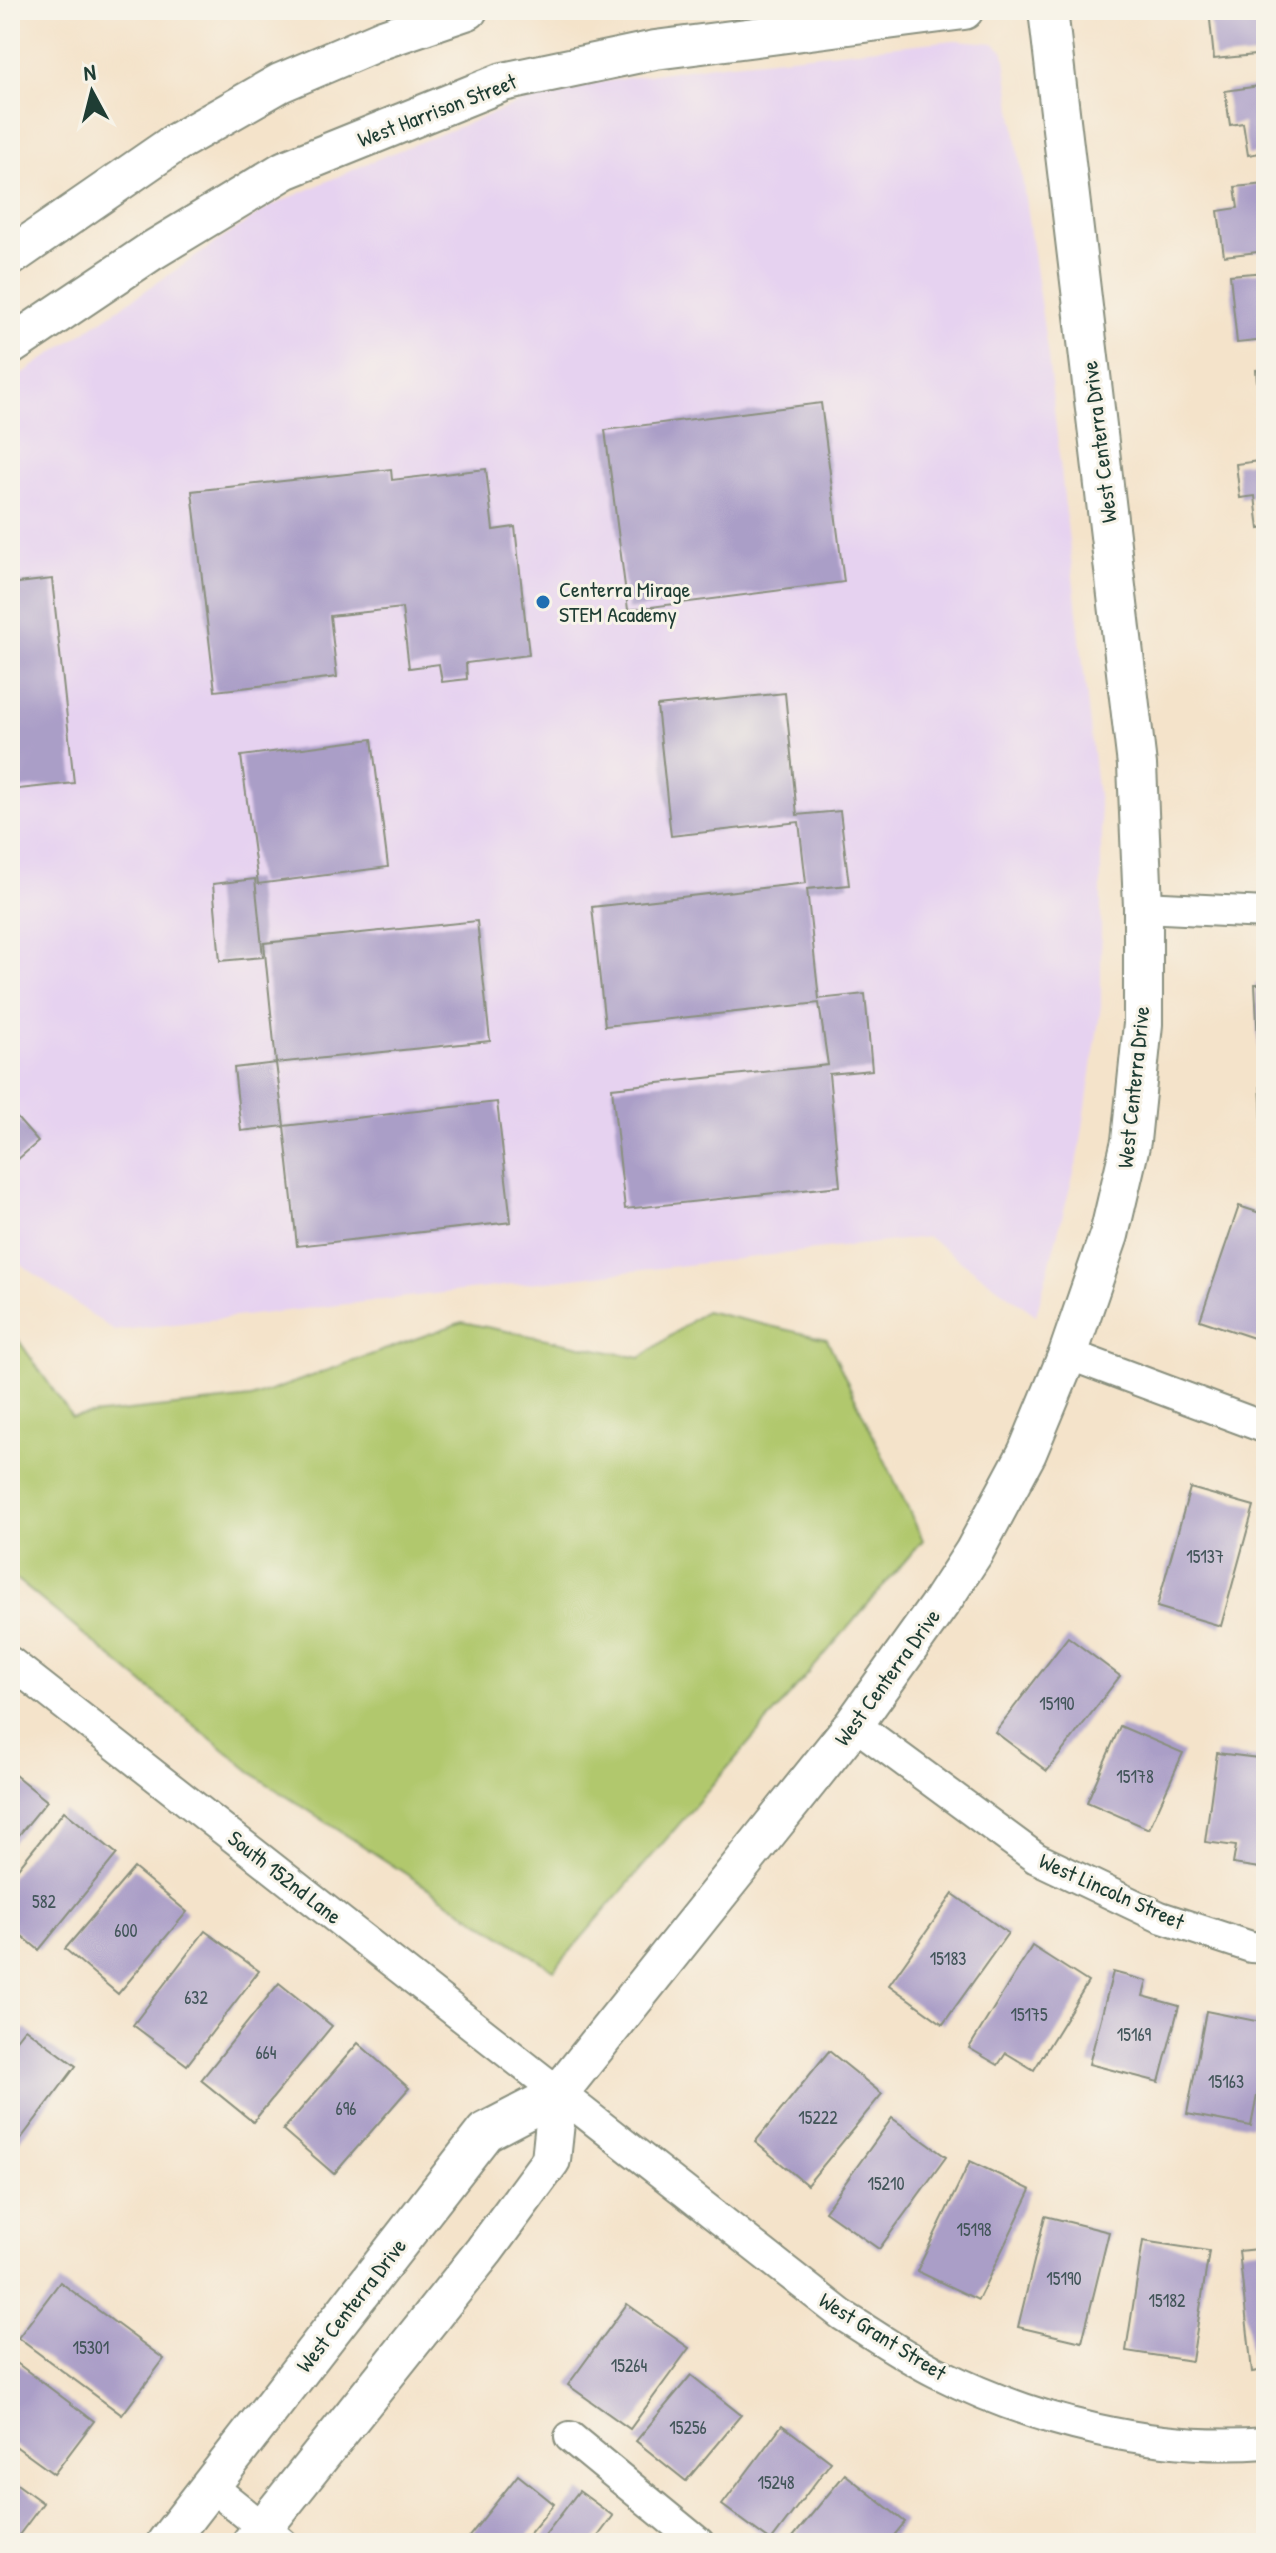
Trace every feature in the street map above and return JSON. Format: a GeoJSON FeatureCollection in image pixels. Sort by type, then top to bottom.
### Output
{"type":"FeatureCollection","features":[{"type":"Feature","properties":{"kind":"street"},"geometry":{"type":"LineString","coordinates":[[10,257],[175,143],[280,83],[383,39],[468,10]]}},
{"type":"Feature","properties":{"kind":"street","name":"West Harrison Street"},"geometry":{"type":"LineString","coordinates":[[10,346],[150,252],[285,170],[503,82],[655,50],[964,10]]}},
{"type":"Feature","properties":{"kind":"street","name":"West Centerra Drive"},"geometry":{"type":"LineString","coordinates":[[166,2543],[485,2132],[558,2094],[854,1724],[974,1552],[1027,1453],[1068,1354],[1109,1235],[1131,1141],[1143,1024],[1143,907],[1137,765],[1048,10]]}},
{"type":"Feature","properties":{"kind":"street"},"geometry":{"type":"LineString","coordinates":[[1143,907],[1266,913]]}},
{"type":"Feature","properties":{"kind":"street"},"geometry":{"type":"LineString","coordinates":[[1068,1354],[1266,1428]]}},
{"type":"Feature","properties":{"kind":"street","name":"South 152nd Lane"},"geometry":{"type":"LineString","coordinates":[[10,1662],[558,2094]]}},
{"type":"Feature","properties":{"kind":"street","name":"West Lincoln Street"},"geometry":{"type":"LineString","coordinates":[[854,1724],[1036,1858],[1160,1917],[1251,1947],[1266,1948]]}},
{"type":"Feature","properties":{"kind":"street"},"geometry":{"type":"LineString","coordinates":[[211,2486],[266,2538],[551,2160],[558,2094]]}},
{"type":"Feature","properties":{"kind":"street","name":"West Grant Street"},"geometry":{"type":"LineString","coordinates":[[558,2094],[842,2315],[936,2372],[1023,2408],[1114,2435],[1225,2446],[1266,2443]]}},
{"type":"Feature","properties":{"kind":"street"},"geometry":{"type":"LineString","coordinates":[[570,2437],[668,2533],[699,2543]]}},
{"type":"Feature","properties":{"kind":"shaded area","name":"Centerra Mirage STEM Academy"},"geometry":{"type":"Polygon","coordinates":[[[955,40],[994,43],[1004,52],[1048,357],[1101,822],[1101,1006],[1079,1154],[1036,1315],[928,1237],[114,1331],[10,1256],[10,382],[269,207],[377,159],[555,89],[713,65],[955,40]]]}},
{"type":"Feature","properties":{"kind":"green space"},"geometry":{"type":"Polygon","coordinates":[[[705,1311],[827,1339],[923,1540],[554,1970],[260,1779],[10,1574],[10,1328],[72,1417],[251,1398],[462,1322],[640,1358],[705,1311]]]}},
{"type":"Feature","properties":{"kind":"building"},"geometry":{"type":"Polygon","coordinates":[[[1209,10],[1266,10],[1266,54],[1214,59],[1209,10]]]}},
{"type":"Feature","properties":{"kind":"building"},"geometry":{"type":"Polygon","coordinates":[[[1266,85],[1266,152],[1248,155],[1243,123],[1230,125],[1225,91],[1266,85]]]}},
{"type":"Feature","properties":{"kind":"building"},"geometry":{"type":"Polygon","coordinates":[[[1266,184],[1266,251],[1224,256],[1218,211],[1238,208],[1235,187],[1266,184]]]}},
{"type":"Feature","properties":{"kind":"building"},"geometry":{"type":"Polygon","coordinates":[[[1266,272],[1266,340],[1237,343],[1230,275],[1266,272]]]}},
{"type":"Feature","properties":{"kind":"building"},"geometry":{"type":"Polygon","coordinates":[[[1266,369],[1266,437],[1262,438],[1256,370],[1266,369]]]}},
{"type":"Feature","properties":{"kind":"building"},"geometry":{"type":"Polygon","coordinates":[[[821,403],[844,582],[628,610],[605,430],[821,403]]]}},
{"type":"Feature","properties":{"kind":"building"},"geometry":{"type":"Polygon","coordinates":[[[1266,460],[1266,528],[1259,529],[1255,496],[1240,498],[1236,464],[1266,460]]]}},
{"type":"Feature","properties":{"kind":"building"},"geometry":{"type":"Polygon","coordinates":[[[391,469],[392,480],[486,469],[493,530],[515,527],[529,655],[466,663],[467,679],[442,682],[439,664],[409,668],[402,608],[330,616],[337,677],[215,691],[192,491],[391,469]]]}},
{"type":"Feature","properties":{"kind":"building"},"geometry":{"type":"Polygon","coordinates":[[[52,579],[74,783],[10,790],[10,584],[52,579]]]}},
{"type":"Feature","properties":{"kind":"building"},"geometry":{"type":"Polygon","coordinates":[[[785,693],[797,815],[840,811],[849,885],[807,889],[819,999],[865,994],[872,1070],[829,1074],[840,1186],[625,1209],[612,1088],[828,1065],[819,1003],[605,1026],[592,907],[806,883],[799,822],[671,836],[657,706],[785,693]]]}},
{"type":"Feature","properties":{"kind":"building"},"geometry":{"type":"Polygon","coordinates":[[[372,739],[388,867],[258,884],[241,756],[372,739]]]}},
{"type":"Feature","properties":{"kind":"building"},"geometry":{"type":"Polygon","coordinates":[[[255,879],[263,957],[220,961],[213,884],[255,879]]]}},
{"type":"Feature","properties":{"kind":"building"},"geometry":{"type":"Polygon","coordinates":[[[477,921],[490,1041],[276,1063],[264,943],[477,921]]]}},
{"type":"Feature","properties":{"kind":"building"},"geometry":{"type":"Polygon","coordinates":[[[1255,984],[1266,984],[1266,1121],[1262,1121],[1255,984]]]}},
{"type":"Feature","properties":{"kind":"building"},"geometry":{"type":"Polygon","coordinates":[[[276,1063],[284,1126],[241,1131],[234,1068],[276,1063]]]}},
{"type":"Feature","properties":{"kind":"building"},"geometry":{"type":"Polygon","coordinates":[[[497,1102],[511,1222],[297,1246],[284,1126],[497,1102]]]}},
{"type":"Feature","properties":{"kind":"building"},"geometry":{"type":"Polygon","coordinates":[[[10,1110],[38,1142],[10,1166],[10,1110]]]}},
{"type":"Feature","properties":{"kind":"building"},"geometry":{"type":"Polygon","coordinates":[[[1239,1206],[1266,1215],[1266,1342],[1200,1320],[1239,1206]]]}},
{"type":"Feature","properties":{"kind":"building"},"geometry":{"type":"Polygon","coordinates":[[[1190,1488],[1254,1506],[1221,1626],[1157,1607],[1190,1488]]]}},
{"type":"Feature","properties":{"kind":"building"},"geometry":{"type":"Polygon","coordinates":[[[1068,1637],[1120,1676],[1047,1771],[995,1732],[1068,1637]]]}},
{"type":"Feature","properties":{"kind":"building"},"geometry":{"type":"Polygon","coordinates":[[[1120,1726],[1183,1753],[1149,1829],[1087,1802],[1120,1726]]]}},
{"type":"Feature","properties":{"kind":"building"},"geometry":{"type":"Polygon","coordinates":[[[1217,1753],[1266,1759],[1266,1869],[1233,1864],[1236,1846],[1205,1842],[1217,1753]]]}},
{"type":"Feature","properties":{"kind":"building"},"geometry":{"type":"Polygon","coordinates":[[[10,1771],[47,1801],[10,1846],[10,1771]]]}},
{"type":"Feature","properties":{"kind":"building"},"geometry":{"type":"Polygon","coordinates":[[[64,1811],[117,1854],[39,1950],[10,1926],[10,1878],[64,1811]]]}},
{"type":"Feature","properties":{"kind":"building"},"geometry":{"type":"Polygon","coordinates":[[[134,1868],[187,1912],[118,1994],[65,1949],[134,1868]]]}},
{"type":"Feature","properties":{"kind":"building"},"geometry":{"type":"Polygon","coordinates":[[[953,1894],[1008,1933],[943,2024],[889,1985],[953,1894]]]}},
{"type":"Feature","properties":{"kind":"building"},"geometry":{"type":"Polygon","coordinates":[[[205,1931],[259,1971],[187,2065],[133,2025],[205,1931]]]}},
{"type":"Feature","properties":{"kind":"building"},"geometry":{"type":"Polygon","coordinates":[[[1032,1946],[1088,1982],[1034,2070],[1006,2053],[998,2065],[969,2048],[1032,1946]]]}},
{"type":"Feature","properties":{"kind":"building"},"geometry":{"type":"Polygon","coordinates":[[[1113,1972],[1147,1981],[1143,1996],[1179,2006],[1159,2082],[1089,2064],[1113,1972]]]}},
{"type":"Feature","properties":{"kind":"building"},"geometry":{"type":"Polygon","coordinates":[[[279,1983],[332,2026],[253,2122],[201,2080],[279,1983]]]}},
{"type":"Feature","properties":{"kind":"building"},"geometry":{"type":"Polygon","coordinates":[[[1206,2011],[1266,2023],[1266,2050],[1251,2126],[1187,2114],[1206,2011]]]}},
{"type":"Feature","properties":{"kind":"building"},"geometry":{"type":"Polygon","coordinates":[[[25,2028],[76,2066],[10,2153],[10,2047],[25,2028]]]}},
{"type":"Feature","properties":{"kind":"building"},"geometry":{"type":"Polygon","coordinates":[[[358,2043],[409,2088],[334,2174],[283,2130],[358,2043]]]}},
{"type":"Feature","properties":{"kind":"building"},"geometry":{"type":"Polygon","coordinates":[[[829,2051],[882,2094],[807,2185],[755,2142],[829,2051]]]}},
{"type":"Feature","properties":{"kind":"building"},"geometry":{"type":"Polygon","coordinates":[[[892,2118],[946,2157],[879,2249],[825,2211],[892,2118]]]}},
{"type":"Feature","properties":{"kind":"building"},"geometry":{"type":"Polygon","coordinates":[[[970,2161],[1031,2190],[978,2300],[917,2271],[970,2161]]]}},
{"type":"Feature","properties":{"kind":"building"},"geometry":{"type":"Polygon","coordinates":[[[1045,2216],[1109,2232],[1082,2342],[1018,2327],[1045,2216]]]}},
{"type":"Feature","properties":{"kind":"building"},"geometry":{"type":"Polygon","coordinates":[[[1143,2241],[1209,2251],[1192,2361],[1126,2351],[1143,2241]]]}},
{"type":"Feature","properties":{"kind":"building"},"geometry":{"type":"Polygon","coordinates":[[[1266,2248],[1266,2370],[1252,2372],[1239,2251],[1266,2248]]]}},
{"type":"Feature","properties":{"kind":"building"},"geometry":{"type":"Polygon","coordinates":[[[60,2282],[164,2359],[122,2415],[18,2338],[60,2282]]]}},
{"type":"Feature","properties":{"kind":"building"},"geometry":{"type":"Polygon","coordinates":[[[627,2304],[689,2348],[630,2429],[568,2385],[627,2304]]]}},
{"type":"Feature","properties":{"kind":"building"},"geometry":{"type":"Polygon","coordinates":[[[10,2358],[94,2421],[54,2474],[10,2442],[10,2358]]]}},
{"type":"Feature","properties":{"kind":"building"},"geometry":{"type":"Polygon","coordinates":[[[691,2375],[741,2415],[686,2481],[636,2441],[691,2375]]]}},
{"type":"Feature","properties":{"kind":"building"},"geometry":{"type":"Polygon","coordinates":[[[782,2425],[831,2462],[771,2541],[722,2505],[782,2425]]]}},
{"type":"Feature","properties":{"kind":"building"},"geometry":{"type":"Polygon","coordinates":[[[845,2474],[905,2522],[888,2543],[788,2543],[845,2474]]]}},
{"type":"Feature","properties":{"kind":"building"},"geometry":{"type":"Polygon","coordinates":[[[518,2475],[554,2504],[522,2543],[464,2543],[518,2475]]]}},
{"type":"Feature","properties":{"kind":"building"},"geometry":{"type":"Polygon","coordinates":[[[10,2479],[43,2503],[13,2543],[10,2543],[10,2479]]]}},
{"type":"Feature","properties":{"kind":"building"},"geometry":{"type":"Polygon","coordinates":[[[579,2491],[613,2516],[593,2543],[539,2543],[579,2491]]]}},
{"type":"Feature","properties":{"kind":"place","name":"Centerra Mirage STEM Academy"},"geometry":{"type":"Point","coordinates":[543,602]}}]}
